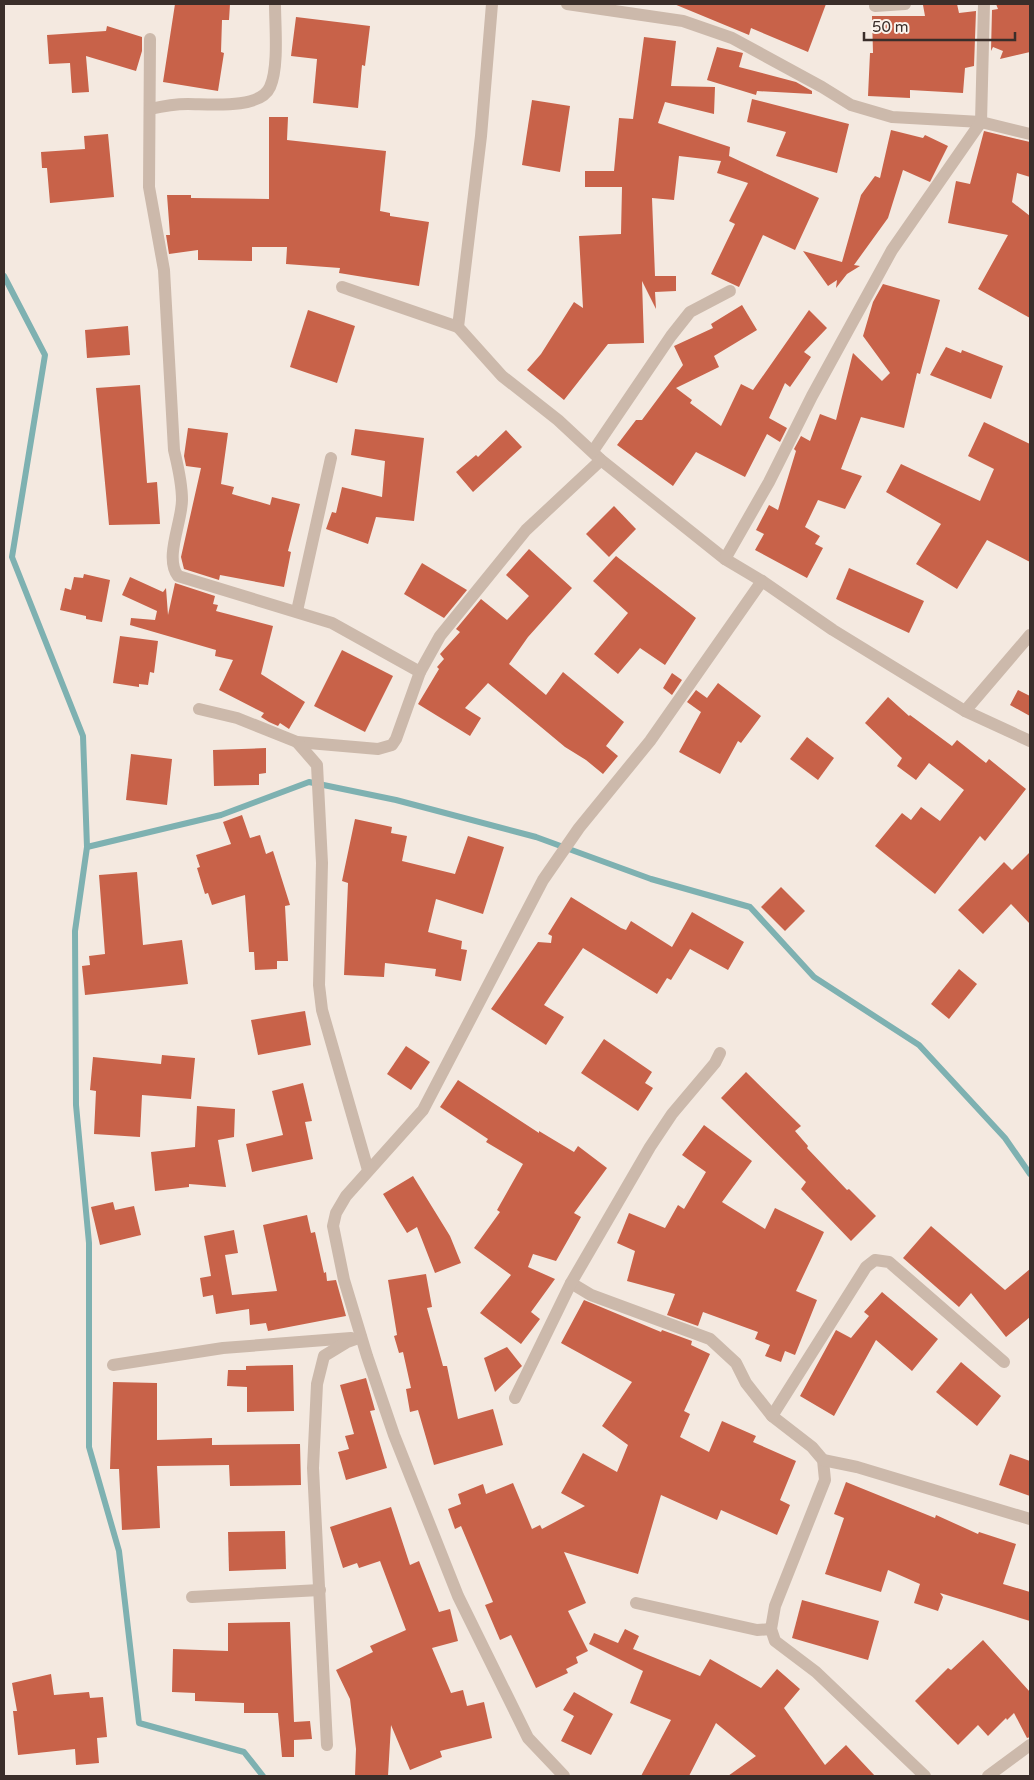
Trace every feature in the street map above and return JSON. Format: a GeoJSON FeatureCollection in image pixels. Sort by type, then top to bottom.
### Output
{"type":"FeatureCollection","features":[{"type":"Feature","properties":{"kind":"street"},"geometry":{"type":"LineString","coordinates":[[150,108],[166,105],[243,103],[265,96],[271,87],[274,70],[275,4]]}},
{"type":"Feature","properties":{"kind":"street"},"geometry":{"type":"LineString","coordinates":[[458,327],[481,136],[492,4]]}},
{"type":"Feature","properties":{"kind":"street"},"geometry":{"type":"LineString","coordinates":[[567,4],[683,21],[724,35],[822,86],[851,105],[892,117],[981,122],[1030,134]]}},
{"type":"Feature","properties":{"kind":"street"},"geometry":{"type":"LineString","coordinates":[[875,6],[905,4]]}},
{"type":"Feature","properties":{"kind":"street"},"geometry":{"type":"LineString","coordinates":[[725,559],[769,482],[812,396],[892,250],[981,122],[984,4]]}},
{"type":"Feature","properties":{"kind":"street"},"geometry":{"type":"LineString","coordinates":[[150,39],[149,187],[164,270],[174,450],[180,473],[182,502],[172,560],[173,570],[178,576],[332,623],[420,672]]}},
{"type":"Feature","properties":{"kind":"street"},"geometry":{"type":"LineString","coordinates":[[342,287],[458,327],[502,376],[725,559],[762,581],[833,630],[965,710],[1030,741]]}},
{"type":"Feature","properties":{"kind":"street"},"geometry":{"type":"LineString","coordinates":[[199,708],[237,718],[297,742],[378,749],[392,745],[396,739],[420,672],[440,636],[526,530],[597,455],[671,336],[690,312],[730,291]]}},
{"type":"Feature","properties":{"kind":"street"},"geometry":{"type":"LineString","coordinates":[[297,611],[331,458]]}},
{"type":"Feature","properties":{"kind":"street"},"geometry":{"type":"LineString","coordinates":[[564,1776],[528,1738],[458,1596],[394,1435],[361,1337],[344,1280],[334,1226],[336,1213],[346,1196],[423,1110],[543,880],[579,828],[650,741],[762,581]]}},
{"type":"Feature","properties":{"kind":"street"},"geometry":{"type":"LineString","coordinates":[[965,710],[1030,635]]}},
{"type":"Feature","properties":{"kind":"street"},"geometry":{"type":"LineString","coordinates":[[297,742],[317,764],[322,863],[318,985],[322,1010],[368,1170]]}},
{"type":"Feature","properties":{"kind":"street"},"geometry":{"type":"LineString","coordinates":[[515,1398],[571,1283],[650,1147],[672,1114],[715,1063],[720,1053]]}},
{"type":"Feature","properties":{"kind":"street"},"geometry":{"type":"LineString","coordinates":[[772,1416],[866,1267],[874,1260],[889,1262],[1004,1362]]}},
{"type":"Feature","properties":{"kind":"street"},"geometry":{"type":"LineString","coordinates":[[571,1283],[591,1295],[710,1339],[736,1363],[746,1383],[772,1416],[812,1447],[823,1460],[825,1480],[776,1606],[771,1629],[775,1641],[816,1672],[925,1776]]}},
{"type":"Feature","properties":{"kind":"street"},"geometry":{"type":"LineString","coordinates":[[113,1365],[222,1348],[361,1337]]}},
{"type":"Feature","properties":{"kind":"street"},"geometry":{"type":"LineString","coordinates":[[327,1745],[314,1468],[317,1384],[324,1356],[347,1342],[361,1337]]}},
{"type":"Feature","properties":{"kind":"street"},"geometry":{"type":"LineString","coordinates":[[823,1460],[866,1470],[1030,1519]]}},
{"type":"Feature","properties":{"kind":"street"},"geometry":{"type":"LineString","coordinates":[[192,1597],[320,1590]]}},
{"type":"Feature","properties":{"kind":"street"},"geometry":{"type":"LineString","coordinates":[[636,1603],[757,1630],[771,1629]]}},
{"type":"Feature","properties":{"kind":"street"},"geometry":{"type":"LineString","coordinates":[[988,1776],[1030,1745]]}},
{"type":"Feature","properties":{"kind":"building"},"geometry":{"type":"Polygon","coordinates":[[[175,4],[230,4],[229,20],[222,20],[221,52],[224,53],[218,91],[163,82],[175,4]]]}},
{"type":"Feature","properties":{"kind":"building"},"geometry":{"type":"Polygon","coordinates":[[[674,4],[826,4],[808,52],[751,28],[749,35],[674,4]]]}},
{"type":"Feature","properties":{"kind":"building"},"geometry":{"type":"Polygon","coordinates":[[[957,4],[959,13],[976,11],[974,66],[965,68],[963,93],[910,90],[910,98],[868,96],[870,53],[873,53],[872,16],[925,16],[923,5],[957,4]]]}},
{"type":"Feature","properties":{"kind":"building"},"geometry":{"type":"Polygon","coordinates":[[[996,4],[1030,4],[1030,52],[1000,59],[1003,51],[993,47],[991,51],[992,10],[998,9],[996,4]]]}},
{"type":"Feature","properties":{"kind":"building"},"geometry":{"type":"Polygon","coordinates":[[[296,17],[370,26],[365,66],[362,65],[358,108],[313,103],[317,59],[291,56],[296,17]]]}},
{"type":"Feature","properties":{"kind":"building"},"geometry":{"type":"Polygon","coordinates":[[[107,26],[142,37],[142,51],[136,71],[86,56],[89,92],[72,93],[70,63],[49,64],[47,35],[106,31],[107,26]]]}},
{"type":"Feature","properties":{"kind":"building"},"geometry":{"type":"Polygon","coordinates":[[[644,37],[676,41],[671,86],[715,87],[714,114],[665,102],[658,123],[730,147],[729,156],[819,198],[795,250],[763,235],[739,287],[711,274],[735,224],[729,221],[748,183],[717,173],[721,161],[679,156],[674,200],[652,198],[655,276],[676,276],[676,291],[655,292],[656,309],[642,281],[644,343],[608,344],[564,400],[527,370],[541,354],[574,302],[583,308],[579,236],[621,234],[622,187],[585,187],[585,171],[614,171],[619,118],[633,119],[644,37]]]}},
{"type":"Feature","properties":{"kind":"building"},"geometry":{"type":"Polygon","coordinates":[[[717,47],[743,53],[739,67],[796,82],[812,91],[812,94],[757,91],[756,95],[707,80],[717,47]]]}},
{"type":"Feature","properties":{"kind":"building"},"geometry":{"type":"Polygon","coordinates":[[[752,99],[849,124],[837,173],[776,156],[786,132],[747,122],[752,99]]]}},
{"type":"Feature","properties":{"kind":"building"},"geometry":{"type":"Polygon","coordinates":[[[532,100],[570,106],[560,172],[522,165],[532,100]]]}},
{"type":"Feature","properties":{"kind":"building"},"geometry":{"type":"Polygon","coordinates":[[[269,117],[288,117],[287,140],[386,151],[380,211],[390,213],[390,216],[429,222],[419,286],[339,273],[340,268],[286,264],[287,247],[252,247],[252,261],[198,260],[198,250],[169,254],[166,235],[170,235],[167,195],[191,195],[191,198],[269,199],[269,117]]]}},
{"type":"Feature","properties":{"kind":"building"},"geometry":{"type":"Polygon","coordinates":[[[891,130],[923,138],[925,135],[948,146],[930,182],[903,170],[888,218],[854,265],[860,266],[847,274],[836,288],[837,280],[828,286],[803,251],[842,262],[861,195],[875,176],[880,178],[891,130]]]}},
{"type":"Feature","properties":{"kind":"building"},"geometry":{"type":"Polygon","coordinates":[[[984,131],[1030,142],[1030,177],[1017,173],[1012,202],[1030,216],[1030,318],[978,289],[1008,235],[948,223],[956,181],[970,184],[984,131]]]}},
{"type":"Feature","properties":{"kind":"building"},"geometry":{"type":"Polygon","coordinates":[[[108,134],[114,197],[50,203],[47,168],[42,168],[41,152],[85,149],[84,136],[108,134]]]}},
{"type":"Feature","properties":{"kind":"building"},"geometry":{"type":"Polygon","coordinates":[[[883,284],[940,300],[920,374],[917,373],[904,428],[861,417],[841,469],[862,476],[845,509],[818,500],[805,527],[820,536],[815,544],[823,548],[807,578],[755,550],[764,534],[756,530],[769,505],[778,510],[796,451],[794,449],[801,436],[810,441],[820,414],[836,420],[853,353],[882,381],[890,373],[863,336],[873,302],[883,284]]]}},
{"type":"Feature","properties":{"kind":"building"},"geometry":{"type":"Polygon","coordinates":[[[742,305],[757,330],[714,356],[719,367],[676,388],[692,400],[690,403],[721,426],[741,384],[753,390],[809,310],[827,328],[804,352],[811,357],[790,387],[785,383],[769,418],[787,428],[780,442],[767,434],[745,477],[696,452],[673,486],[617,445],[636,420],[642,420],[683,365],[674,346],[713,328],[711,324],[742,305]]]}},
{"type":"Feature","properties":{"kind":"building"},"geometry":{"type":"Polygon","coordinates":[[[308,310],[355,326],[337,383],[290,367],[308,310]]]}},
{"type":"Feature","properties":{"kind":"building"},"geometry":{"type":"Polygon","coordinates":[[[128,326],[130,355],[87,358],[85,330],[128,326]]]}},
{"type":"Feature","properties":{"kind":"building"},"geometry":{"type":"Polygon","coordinates":[[[946,347],[961,353],[962,350],[1003,366],[991,399],[930,375],[946,347]]]}},
{"type":"Feature","properties":{"kind":"building"},"geometry":{"type":"Polygon","coordinates":[[[140,385],[147,483],[157,482],[160,524],[109,525],[96,388],[140,385]]]}},
{"type":"Feature","properties":{"kind":"building"},"geometry":{"type":"Polygon","coordinates":[[[984,422],[1030,444],[1030,562],[987,540],[957,589],[916,564],[941,524],[886,492],[901,464],[980,501],[994,469],[968,456],[984,422]]]}},
{"type":"Feature","properties":{"kind":"building"},"geometry":{"type":"Polygon","coordinates":[[[188,428],[228,433],[221,484],[234,487],[232,494],[270,505],[272,497],[300,504],[288,551],[291,552],[284,587],[220,575],[219,580],[184,569],[181,557],[201,468],[186,466],[184,456],[188,428]]]}},
{"type":"Feature","properties":{"kind":"building"},"geometry":{"type":"Polygon","coordinates":[[[355,429],[424,438],[414,521],[376,517],[368,544],[326,529],[332,512],[336,513],[342,487],[382,497],[385,461],[351,455],[355,429]]]}},
{"type":"Feature","properties":{"kind":"building"},"geometry":{"type":"Polygon","coordinates":[[[506,430],[522,447],[473,492],[456,472],[476,455],[478,457],[506,430]]]}},
{"type":"Feature","properties":{"kind":"building"},"geometry":{"type":"Polygon","coordinates":[[[614,506],[636,529],[609,557],[586,534],[614,506]]]}},
{"type":"Feature","properties":{"kind":"building"},"geometry":{"type":"Polygon","coordinates":[[[529,549],[572,588],[528,637],[509,664],[546,695],[563,672],[624,722],[606,746],[618,756],[603,774],[586,760],[565,747],[488,683],[465,708],[481,718],[470,736],[418,704],[439,669],[437,667],[444,659],[440,654],[460,632],[456,629],[481,599],[507,620],[529,596],[506,575],[529,549]]]}},
{"type":"Feature","properties":{"kind":"building"},"geometry":{"type":"Polygon","coordinates":[[[616,556],[696,618],[665,665],[640,648],[618,674],[594,654],[628,613],[593,581],[616,556]]]}},
{"type":"Feature","properties":{"kind":"building"},"geometry":{"type":"Polygon","coordinates":[[[422,563],[467,590],[444,618],[404,594],[422,563]]]}},
{"type":"Feature","properties":{"kind":"building"},"geometry":{"type":"Polygon","coordinates":[[[849,568],[924,601],[909,633],[836,599],[849,568]]]}},
{"type":"Feature","properties":{"kind":"building"},"geometry":{"type":"Polygon","coordinates":[[[84,574],[110,580],[102,622],[86,619],[86,616],[60,610],[65,588],[71,590],[74,577],[83,578],[84,574]]]}},
{"type":"Feature","properties":{"kind":"building"},"geometry":{"type":"Polygon","coordinates":[[[130,577],[163,592],[166,588],[168,615],[175,583],[215,596],[213,604],[218,605],[216,611],[273,626],[261,674],[305,702],[289,729],[280,723],[278,726],[269,722],[261,717],[264,713],[219,690],[233,660],[215,656],[216,650],[130,625],[131,618],[155,620],[157,611],[122,595],[130,577]]]}},
{"type":"Feature","properties":{"kind":"building"},"geometry":{"type":"Polygon","coordinates":[[[120,636],[158,641],[154,673],[150,672],[148,685],[139,684],[139,687],[113,683],[120,636]]]}},
{"type":"Feature","properties":{"kind":"building"},"geometry":{"type":"Polygon","coordinates":[[[342,650],[393,676],[365,732],[314,706],[342,650]]]}},
{"type":"Feature","properties":{"kind":"building"},"geometry":{"type":"Polygon","coordinates":[[[672,673],[682,680],[672,695],[663,688],[672,673]]]}},
{"type":"Feature","properties":{"kind":"building"},"geometry":{"type":"Polygon","coordinates":[[[718,683],[761,716],[741,743],[738,741],[720,774],[679,752],[701,712],[687,702],[696,690],[707,698],[718,683]]]}},
{"type":"Feature","properties":{"kind":"building"},"geometry":{"type":"Polygon","coordinates":[[[1018,690],[1030,696],[1030,716],[1010,705],[1018,690]]]}},
{"type":"Feature","properties":{"kind":"building"},"geometry":{"type":"Polygon","coordinates":[[[888,697],[909,716],[952,746],[957,740],[986,763],[989,759],[1026,789],[985,841],[980,836],[935,894],[875,846],[902,813],[911,820],[921,807],[940,821],[964,790],[929,763],[916,780],[897,766],[902,758],[865,723],[888,697]]]}},
{"type":"Feature","properties":{"kind":"building"},"geometry":{"type":"Polygon","coordinates":[[[807,737],[834,758],[818,780],[790,759],[807,737]]]}},
{"type":"Feature","properties":{"kind":"building"},"geometry":{"type":"Polygon","coordinates":[[[266,748],[266,773],[259,774],[259,785],[214,786],[213,750],[266,748]]]}},
{"type":"Feature","properties":{"kind":"building"},"geometry":{"type":"Polygon","coordinates":[[[131,754],[172,759],[167,805],[126,800],[131,754]]]}},
{"type":"Feature","properties":{"kind":"building"},"geometry":{"type":"Polygon","coordinates":[[[242,815],[250,838],[260,835],[266,854],[273,851],[290,905],[285,906],[288,961],[277,961],[277,969],[255,970],[254,952],[249,952],[245,895],[212,905],[208,893],[205,894],[197,868],[200,867],[196,855],[231,844],[223,822],[242,815]]]}},
{"type":"Feature","properties":{"kind":"building"},"geometry":{"type":"Polygon","coordinates":[[[355,819],[392,827],[391,833],[407,836],[402,861],[455,874],[468,836],[504,847],[483,914],[436,899],[428,932],[462,941],[461,949],[467,950],[461,981],[435,976],[436,969],[385,963],[384,977],[344,975],[348,883],[342,881],[355,819]]]}},
{"type":"Feature","properties":{"kind":"building"},"geometry":{"type":"Polygon","coordinates":[[[1030,852],[1030,924],[1011,904],[983,934],[958,910],[1004,862],[1012,870],[1030,852]]]}},
{"type":"Feature","properties":{"kind":"building"},"geometry":{"type":"Polygon","coordinates":[[[137,872],[143,945],[182,940],[188,984],[85,995],[82,966],[90,965],[89,956],[105,954],[99,875],[137,872]]]}},
{"type":"Feature","properties":{"kind":"building"},"geometry":{"type":"Polygon","coordinates":[[[781,887],[805,911],[785,931],[761,907],[781,887]]]}},
{"type":"Feature","properties":{"kind":"building"},"geometry":{"type":"Polygon","coordinates":[[[571,897],[621,928],[626,930],[631,921],[672,947],[692,912],[744,942],[728,970],[690,949],[671,980],[667,978],[657,994],[583,948],[544,1005],[564,1017],[546,1045],[491,1009],[538,942],[551,943],[552,936],[548,934],[571,897]]]}},
{"type":"Feature","properties":{"kind":"building"},"geometry":{"type":"Polygon","coordinates":[[[959,969],[977,984],[949,1019],[931,1004],[959,969]]]}},
{"type":"Feature","properties":{"kind":"building"},"geometry":{"type":"Polygon","coordinates":[[[305,1011],[311,1045],[258,1055],[251,1020],[305,1011]]]}},
{"type":"Feature","properties":{"kind":"building"},"geometry":{"type":"Polygon","coordinates":[[[604,1039],[652,1072],[645,1083],[653,1088],[638,1111],[581,1073],[604,1039]]]}},
{"type":"Feature","properties":{"kind":"building"},"geometry":{"type":"Polygon","coordinates":[[[406,1046],[430,1062],[411,1090],[387,1074],[406,1046]]]}},
{"type":"Feature","properties":{"kind":"building"},"geometry":{"type":"Polygon","coordinates":[[[162,1055],[195,1058],[191,1099],[142,1095],[140,1137],[94,1134],[96,1091],[90,1090],[93,1057],[161,1064],[162,1055]]]}},
{"type":"Feature","properties":{"kind":"building"},"geometry":{"type":"Polygon","coordinates":[[[746,1072],[801,1126],[795,1131],[808,1146],[807,1148],[847,1190],[849,1189],[876,1216],[851,1241],[801,1189],[806,1182],[721,1098],[746,1072]]]}},
{"type":"Feature","properties":{"kind":"building"},"geometry":{"type":"Polygon","coordinates":[[[458,1080],[539,1133],[539,1131],[574,1152],[578,1146],[607,1168],[574,1213],[581,1217],[556,1261],[533,1254],[528,1267],[555,1279],[531,1312],[540,1319],[521,1344],[480,1313],[511,1275],[474,1248],[500,1212],[497,1210],[523,1164],[486,1142],[488,1139],[440,1107],[458,1080]]]}},
{"type":"Feature","properties":{"kind":"building"},"geometry":{"type":"Polygon","coordinates":[[[303,1083],[312,1121],[305,1122],[313,1159],[252,1172],[246,1144],[283,1135],[272,1091],[303,1083]]]}},
{"type":"Feature","properties":{"kind":"building"},"geometry":{"type":"Polygon","coordinates":[[[197,1106],[235,1109],[234,1137],[218,1140],[226,1187],[189,1184],[189,1187],[155,1191],[151,1152],[195,1147],[197,1106]]]}},
{"type":"Feature","properties":{"kind":"building"},"geometry":{"type":"Polygon","coordinates":[[[704,1125],[752,1161],[722,1202],[765,1229],[775,1208],[824,1232],[796,1291],[817,1300],[795,1355],[785,1351],[781,1362],[765,1356],[770,1345],[755,1339],[758,1332],[703,1312],[698,1326],[667,1315],[675,1294],[627,1281],[635,1251],[617,1243],[629,1213],[665,1228],[678,1205],[684,1209],[706,1172],[682,1155],[704,1125]]]}},
{"type":"Feature","properties":{"kind":"building"},"geometry":{"type":"Polygon","coordinates":[[[413,1176],[450,1236],[461,1263],[435,1273],[417,1227],[407,1233],[383,1194],[413,1176]]]}},
{"type":"Feature","properties":{"kind":"building"},"geometry":{"type":"Polygon","coordinates":[[[113,1202],[115,1210],[134,1206],[141,1235],[100,1245],[91,1207],[113,1202]]]}},
{"type":"Feature","properties":{"kind":"building"},"geometry":{"type":"Polygon","coordinates":[[[307,1215],[311,1233],[315,1232],[327,1281],[336,1280],[346,1316],[268,1331],[266,1323],[250,1325],[249,1309],[216,1314],[213,1295],[203,1297],[200,1278],[211,1276],[204,1236],[234,1230],[238,1253],[225,1255],[232,1295],[277,1291],[263,1225],[307,1215]]]}},
{"type":"Feature","properties":{"kind":"building"},"geometry":{"type":"Polygon","coordinates":[[[931,1226],[1005,1290],[1030,1269],[1030,1317],[1006,1337],[971,1293],[959,1307],[903,1258],[931,1226]]]}},
{"type":"Feature","properties":{"kind":"building"},"geometry":{"type":"Polygon","coordinates":[[[426,1274],[432,1307],[427,1308],[443,1366],[447,1366],[458,1419],[493,1409],[503,1445],[434,1465],[418,1410],[410,1412],[406,1389],[411,1388],[403,1352],[399,1353],[394,1336],[397,1335],[388,1280],[426,1274]]]}},
{"type":"Feature","properties":{"kind":"building"},"geometry":{"type":"Polygon","coordinates":[[[882,1292],[938,1339],[912,1371],[876,1340],[834,1416],[800,1396],[836,1330],[851,1338],[869,1316],[864,1312],[882,1292]]]}},
{"type":"Feature","properties":{"kind":"building"},"geometry":{"type":"Polygon","coordinates":[[[584,1300],[661,1332],[662,1330],[692,1341],[691,1345],[710,1354],[684,1411],[690,1414],[680,1437],[709,1452],[722,1421],[756,1436],[753,1442],[796,1461],[780,1500],[790,1505],[777,1535],[721,1510],[717,1520],[661,1495],[638,1574],[564,1552],[586,1603],[568,1611],[588,1651],[576,1657],[578,1663],[566,1669],[568,1673],[536,1688],[511,1635],[500,1640],[485,1605],[493,1602],[461,1526],[455,1529],[448,1509],[461,1504],[458,1494],[483,1484],[486,1494],[513,1483],[532,1529],[540,1525],[542,1529],[585,1506],[561,1493],[583,1453],[617,1472],[628,1445],[602,1426],[632,1382],[561,1343],[584,1300]]]}},
{"type":"Feature","properties":{"kind":"building"},"geometry":{"type":"Polygon","coordinates":[[[507,1347],[522,1366],[495,1392],[484,1358],[507,1347]]]}},
{"type":"Feature","properties":{"kind":"building"},"geometry":{"type":"Polygon","coordinates":[[[961,1362],[1001,1396],[977,1426],[936,1392],[961,1362]]]}},
{"type":"Feature","properties":{"kind":"building"},"geometry":{"type":"Polygon","coordinates":[[[293,1365],[294,1411],[247,1412],[247,1387],[227,1386],[228,1370],[246,1370],[246,1366],[293,1365]]]}},
{"type":"Feature","properties":{"kind":"building"},"geometry":{"type":"Polygon","coordinates":[[[366,1378],[375,1410],[370,1411],[387,1468],[346,1480],[338,1452],[349,1449],[345,1436],[354,1434],[340,1385],[366,1378]]]}},
{"type":"Feature","properties":{"kind":"building"},"geometry":{"type":"Polygon","coordinates":[[[113,1382],[157,1383],[157,1440],[212,1438],[212,1445],[300,1444],[301,1485],[230,1486],[229,1465],[157,1466],[160,1528],[122,1530],[119,1469],[110,1469],[113,1382]]]}},
{"type":"Feature","properties":{"kind":"building"},"geometry":{"type":"Polygon","coordinates":[[[1010,1454],[1030,1461],[1030,1496],[999,1485],[1010,1454]]]}},
{"type":"Feature","properties":{"kind":"building"},"geometry":{"type":"Polygon","coordinates":[[[846,1482],[935,1518],[936,1515],[978,1534],[979,1532],[1016,1544],[1003,1584],[1030,1592],[1030,1621],[940,1593],[943,1597],[938,1611],[914,1603],[920,1584],[888,1570],[881,1592],[825,1574],[844,1518],[834,1514],[846,1482]]]}},
{"type":"Feature","properties":{"kind":"building"},"geometry":{"type":"Polygon","coordinates":[[[391,1507],[410,1565],[419,1561],[439,1612],[450,1609],[458,1641],[432,1648],[451,1693],[463,1690],[467,1706],[484,1702],[492,1738],[440,1751],[442,1757],[410,1770],[391,1725],[388,1776],[355,1776],[356,1749],[350,1699],[336,1670],[373,1652],[370,1646],[406,1630],[380,1561],[359,1568],[357,1563],[343,1568],[330,1527],[391,1507]]]}},
{"type":"Feature","properties":{"kind":"building"},"geometry":{"type":"Polygon","coordinates":[[[285,1531],[286,1569],[229,1571],[228,1532],[285,1531]]]}},
{"type":"Feature","properties":{"kind":"building"},"geometry":{"type":"Polygon","coordinates":[[[802,1600],[879,1621],[868,1660],[792,1638],[802,1600]]]}},
{"type":"Feature","properties":{"kind":"building"},"geometry":{"type":"Polygon","coordinates":[[[290,1622],[294,1722],[310,1721],[312,1739],[294,1740],[294,1757],[282,1757],[278,1713],[244,1713],[244,1703],[195,1701],[195,1693],[172,1692],[173,1649],[228,1651],[228,1623],[290,1622]]]}},
{"type":"Feature","properties":{"kind":"building"},"geometry":{"type":"Polygon","coordinates":[[[625,1629],[639,1636],[633,1649],[700,1676],[710,1659],[761,1688],[777,1669],[800,1689],[784,1708],[825,1765],[846,1745],[875,1776],[728,1776],[756,1756],[716,1723],[689,1776],[641,1776],[671,1720],[630,1703],[643,1671],[589,1644],[594,1633],[618,1643],[625,1629]]]}},
{"type":"Feature","properties":{"kind":"building"},"geometry":{"type":"Polygon","coordinates":[[[983,1640],[1030,1692],[1030,1737],[1027,1738],[1014,1713],[1007,1720],[1006,1718],[988,1736],[978,1725],[958,1745],[915,1701],[948,1668],[951,1670],[983,1640]]]}},
{"type":"Feature","properties":{"kind":"building"},"geometry":{"type":"Polygon","coordinates":[[[51,1674],[54,1695],[89,1692],[90,1698],[103,1697],[107,1737],[97,1738],[99,1763],[76,1765],[75,1749],[18,1755],[13,1711],[17,1711],[12,1683],[51,1674]]]}},
{"type":"Feature","properties":{"kind":"building"},"geometry":{"type":"Polygon","coordinates":[[[574,1692],[613,1714],[591,1755],[561,1741],[574,1716],[563,1710],[574,1692]]]}},
{"type":"Feature","properties":{"kind":"waterway"},"geometry":{"type":"LineString","coordinates":[[4,276],[45,355],[12,557],[83,736],[87,847],[75,931],[76,1105],[89,1243],[89,1447],[119,1551],[139,1723],[244,1752],[263,1776]]}},
{"type":"Feature","properties":{"kind":"waterway"},"geometry":{"type":"LineString","coordinates":[[87,847],[221,815],[309,782],[396,800],[536,837],[651,879],[750,907],[814,977],[919,1045],[1005,1138],[1030,1174]]}}]}
